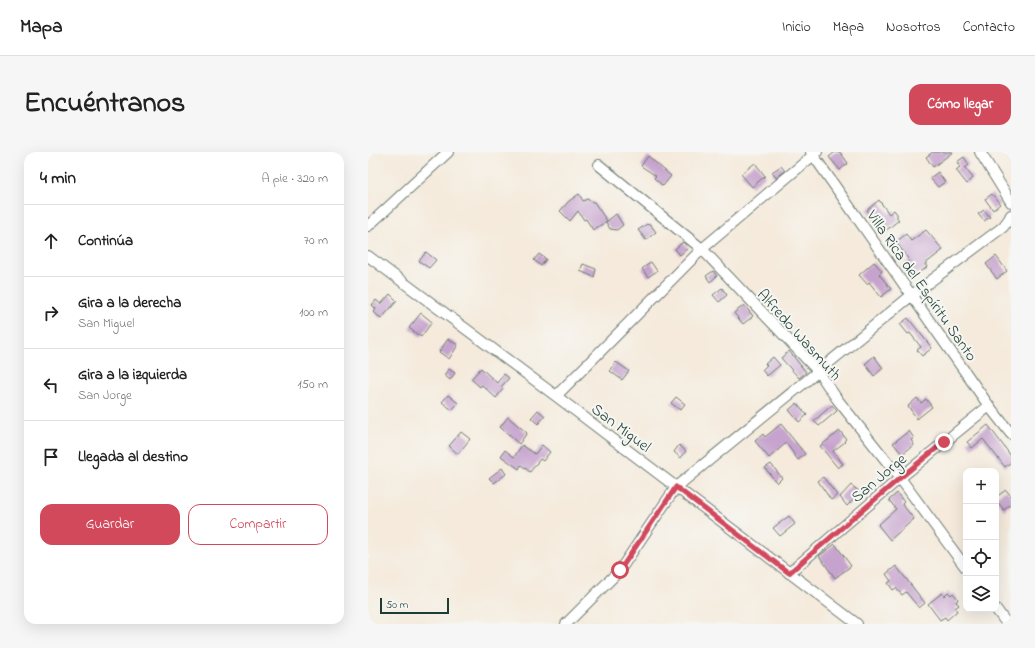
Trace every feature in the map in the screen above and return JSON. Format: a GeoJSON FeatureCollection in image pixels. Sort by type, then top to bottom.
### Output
{"type":"FeatureCollection","features":[{"type":"Feature","properties":{"kind":"street"},"geometry":{"type":"LineString","coordinates":[[368,226],[448,152]]}},
{"type":"Feature","properties":{"kind":"street"},"geometry":{"type":"LineString","coordinates":[[980,152],[1011,202]]}},
{"type":"Feature","properties":{"kind":"street"},"geometry":{"type":"LineString","coordinates":[[556,396],[702,249],[814,153]]}},
{"type":"Feature","properties":{"kind":"street","name":"Villa Rica del Espíritu Santo"},"geometry":{"type":"LineString","coordinates":[[814,153],[989,406],[1011,434]]}},
{"type":"Feature","properties":{"kind":"street","name":"Alfredo Wasmuth"},"geometry":{"type":"LineString","coordinates":[[599,165],[702,249],[818,371],[837,399],[900,478],[963,564]]}},
{"type":"Feature","properties":{"kind":"street"},"geometry":{"type":"LineString","coordinates":[[566,624],[620,570],[676,487],[912,295],[1003,227],[1010,217]]}},
{"type":"Feature","properties":{"kind":"street","name":"San Miguel"},"geometry":{"type":"LineString","coordinates":[[368,256],[857,624]]}},
{"type":"Feature","properties":{"kind":"street","name":"San Jorge"},"geometry":{"type":"LineString","coordinates":[[789,573],[900,478],[989,406]]}},
{"type":"Feature","properties":{"kind":"street"},"geometry":{"type":"LineString","coordinates":[[998,612],[1007,624]]}},
{"type":"Feature","properties":{"kind":"building"},"geometry":{"type":"Polygon","coordinates":[[[835,152],[840,152],[848,163],[840,170],[829,157],[835,152]]]}},
{"type":"Feature","properties":{"kind":"building"},"geometry":{"type":"Polygon","coordinates":[[[933,152],[953,152],[933,167],[926,157],[933,152]]]}},
{"type":"Feature","properties":{"kind":"building"},"geometry":{"type":"Polygon","coordinates":[[[648,156],[671,176],[663,186],[654,178],[656,176],[641,166],[648,156]]]}},
{"type":"Feature","properties":{"kind":"building"},"geometry":{"type":"Polygon","coordinates":[[[964,157],[969,165],[965,168],[973,178],[967,184],[956,170],[960,167],[957,162],[964,157]]]}},
{"type":"Feature","properties":{"kind":"building"},"geometry":{"type":"Polygon","coordinates":[[[755,163],[765,176],[752,187],[741,174],[755,163]]]}},
{"type":"Feature","properties":{"kind":"building"},"geometry":{"type":"Polygon","coordinates":[[[781,166],[785,171],[776,178],[772,172],[781,166]]]}},
{"type":"Feature","properties":{"kind":"building"},"geometry":{"type":"Polygon","coordinates":[[[938,172],[945,182],[938,187],[930,178],[938,172]]]}},
{"type":"Feature","properties":{"kind":"building"},"geometry":{"type":"Polygon","coordinates":[[[579,194],[583,201],[587,199],[594,202],[607,221],[593,230],[586,219],[584,220],[578,211],[570,221],[560,211],[569,201],[579,194]]]}},
{"type":"Feature","properties":{"kind":"building"},"geometry":{"type":"Polygon","coordinates":[[[992,194],[1000,204],[993,210],[985,199],[992,194]]]}},
{"type":"Feature","properties":{"kind":"building"},"geometry":{"type":"Polygon","coordinates":[[[879,200],[889,214],[894,210],[899,220],[884,232],[867,210],[879,200]]]}},
{"type":"Feature","properties":{"kind":"building"},"geometry":{"type":"Polygon","coordinates":[[[984,210],[990,217],[984,221],[978,214],[984,210]]]}},
{"type":"Feature","properties":{"kind":"building"},"geometry":{"type":"Polygon","coordinates":[[[616,214],[623,225],[617,230],[610,229],[606,222],[616,214]]]}},
{"type":"Feature","properties":{"kind":"building"},"geometry":{"type":"Polygon","coordinates":[[[647,224],[650,224],[656,232],[646,240],[638,230],[647,224]]]}},
{"type":"Feature","properties":{"kind":"building"},"geometry":{"type":"Polygon","coordinates":[[[926,230],[943,250],[925,264],[927,267],[915,276],[905,263],[909,261],[896,242],[906,234],[911,241],[926,230]]]}},
{"type":"Feature","properties":{"kind":"building"},"geometry":{"type":"Polygon","coordinates":[[[683,242],[688,248],[680,255],[675,249],[683,242]]]}},
{"type":"Feature","properties":{"kind":"building"},"geometry":{"type":"Polygon","coordinates":[[[426,252],[436,260],[429,268],[419,261],[426,252]]]}},
{"type":"Feature","properties":{"kind":"building"},"geometry":{"type":"Polygon","coordinates":[[[539,254],[546,259],[541,266],[534,260],[539,254]]]}},
{"type":"Feature","properties":{"kind":"building"},"geometry":{"type":"Polygon","coordinates":[[[996,256],[1007,271],[997,279],[986,264],[996,256]]]}},
{"type":"Feature","properties":{"kind":"building"},"geometry":{"type":"Polygon","coordinates":[[[651,262],[657,271],[648,277],[642,269],[651,262]]]}},
{"type":"Feature","properties":{"kind":"building"},"geometry":{"type":"Polygon","coordinates":[[[874,262],[882,271],[879,274],[891,289],[881,297],[869,282],[867,284],[859,275],[874,262]]]}},
{"type":"Feature","properties":{"kind":"building"},"geometry":{"type":"Polygon","coordinates":[[[583,264],[596,269],[594,277],[580,271],[583,264]]]}},
{"type":"Feature","properties":{"kind":"building"},"geometry":{"type":"Polygon","coordinates":[[[713,271],[717,276],[710,282],[706,276],[713,271]]]}},
{"type":"Feature","properties":{"kind":"building"},"geometry":{"type":"Polygon","coordinates":[[[722,288],[727,295],[719,302],[713,295],[722,288]]]}},
{"type":"Feature","properties":{"kind":"building"},"geometry":{"type":"Polygon","coordinates":[[[390,294],[397,301],[381,319],[374,312],[376,309],[372,305],[376,300],[381,304],[390,294]]]}},
{"type":"Feature","properties":{"kind":"building"},"geometry":{"type":"Polygon","coordinates":[[[744,305],[753,316],[743,324],[734,313],[744,305]]]}},
{"type":"Feature","properties":{"kind":"building"},"geometry":{"type":"Polygon","coordinates":[[[421,313],[432,322],[421,337],[409,328],[421,313]]]}},
{"type":"Feature","properties":{"kind":"building"},"geometry":{"type":"Polygon","coordinates":[[[908,318],[932,348],[922,356],[917,350],[921,347],[910,333],[908,334],[900,324],[908,318]]]}},
{"type":"Feature","properties":{"kind":"building"},"geometry":{"type":"Polygon","coordinates":[[[448,339],[458,345],[449,359],[439,352],[448,339]]]}},
{"type":"Feature","properties":{"kind":"building"},"geometry":{"type":"Polygon","coordinates":[[[789,351],[806,372],[799,378],[781,358],[789,351]]]}},
{"type":"Feature","properties":{"kind":"building"},"geometry":{"type":"Polygon","coordinates":[[[874,356],[883,368],[874,376],[865,364],[874,356]]]}},
{"type":"Feature","properties":{"kind":"building"},"geometry":{"type":"Polygon","coordinates":[[[773,357],[780,365],[767,376],[762,370],[767,365],[765,364],[773,357]]]}},
{"type":"Feature","properties":{"kind":"building"},"geometry":{"type":"Polygon","coordinates":[[[616,362],[629,371],[622,380],[610,371],[616,362]]]}},
{"type":"Feature","properties":{"kind":"building"},"geometry":{"type":"Polygon","coordinates":[[[481,368],[497,383],[504,374],[509,378],[501,387],[503,389],[496,398],[482,385],[480,387],[471,379],[481,368]]]}},
{"type":"Feature","properties":{"kind":"building"},"geometry":{"type":"Polygon","coordinates":[[[449,369],[455,373],[450,380],[444,375],[449,369]]]}},
{"type":"Feature","properties":{"kind":"building"},"geometry":{"type":"Polygon","coordinates":[[[448,395],[458,403],[452,410],[442,402],[448,395]]]}},
{"type":"Feature","properties":{"kind":"building"},"geometry":{"type":"Polygon","coordinates":[[[676,397],[685,404],[680,410],[671,403],[676,397]]]}},
{"type":"Feature","properties":{"kind":"building"},"geometry":{"type":"Polygon","coordinates":[[[917,398],[921,403],[926,399],[932,407],[917,419],[908,406],[917,398]]]}},
{"type":"Feature","properties":{"kind":"building"},"geometry":{"type":"Polygon","coordinates":[[[797,403],[807,415],[799,422],[789,410],[797,403]]]}},
{"type":"Feature","properties":{"kind":"building"},"geometry":{"type":"Polygon","coordinates":[[[832,405],[837,411],[819,426],[814,421],[832,405]]]}},
{"type":"Feature","properties":{"kind":"building"},"geometry":{"type":"Polygon","coordinates":[[[538,410],[545,416],[538,424],[531,418],[538,410]]]}},
{"type":"Feature","properties":{"kind":"building"},"geometry":{"type":"Polygon","coordinates":[[[508,417],[527,433],[519,444],[500,427],[508,417]]]}},
{"type":"Feature","properties":{"kind":"building"},"geometry":{"type":"Polygon","coordinates":[[[781,424],[805,454],[798,460],[786,443],[769,458],[755,441],[763,434],[765,437],[781,424]]]}},
{"type":"Feature","properties":{"kind":"building"},"geometry":{"type":"Polygon","coordinates":[[[988,425],[1011,456],[1011,462],[1005,467],[983,439],[972,448],[967,442],[988,425]]]}},
{"type":"Feature","properties":{"kind":"building"},"geometry":{"type":"Polygon","coordinates":[[[840,431],[846,439],[844,441],[845,442],[833,451],[843,464],[838,468],[820,446],[840,431]]]}},
{"type":"Feature","properties":{"kind":"building"},"geometry":{"type":"Polygon","coordinates":[[[909,431],[914,438],[911,440],[914,445],[902,454],[893,443],[909,431]]]}},
{"type":"Feature","properties":{"kind":"building"},"geometry":{"type":"Polygon","coordinates":[[[461,432],[470,439],[458,454],[449,446],[461,432]]]}},
{"type":"Feature","properties":{"kind":"building"},"geometry":{"type":"Polygon","coordinates":[[[522,445],[535,454],[542,445],[550,452],[543,461],[540,459],[530,472],[521,465],[519,469],[501,456],[505,450],[514,457],[522,445]]]}},
{"type":"Feature","properties":{"kind":"building"},"geometry":{"type":"Polygon","coordinates":[[[679,445],[686,451],[681,458],[674,452],[679,445]]]}},
{"type":"Feature","properties":{"kind":"building"},"geometry":{"type":"Polygon","coordinates":[[[771,464],[782,478],[777,483],[765,468],[771,464]]]}},
{"type":"Feature","properties":{"kind":"building"},"geometry":{"type":"Polygon","coordinates":[[[502,468],[506,474],[494,483],[489,478],[502,468]]]}},
{"type":"Feature","properties":{"kind":"building"},"geometry":{"type":"Polygon","coordinates":[[[823,477],[837,495],[831,500],[818,481],[823,477]]]}},
{"type":"Feature","properties":{"kind":"building"},"geometry":{"type":"Polygon","coordinates":[[[851,485],[860,492],[847,506],[840,497],[851,485]]]}},
{"type":"Feature","properties":{"kind":"building"},"geometry":{"type":"Polygon","coordinates":[[[1006,490],[1011,496],[1011,504],[1004,510],[999,504],[999,495],[1006,490]]]}},
{"type":"Feature","properties":{"kind":"building"},"geometry":{"type":"Polygon","coordinates":[[[897,493],[904,502],[902,504],[914,519],[890,540],[878,525],[896,509],[889,500],[897,493]]]}},
{"type":"Feature","properties":{"kind":"building"},"geometry":{"type":"Polygon","coordinates":[[[789,516],[795,524],[780,536],[773,528],[789,516]]]}},
{"type":"Feature","properties":{"kind":"building"},"geometry":{"type":"Polygon","coordinates":[[[835,544],[851,566],[835,578],[819,556],[835,544]]]}},
{"type":"Feature","properties":{"kind":"building"},"geometry":{"type":"Polygon","coordinates":[[[896,566],[925,603],[919,608],[906,592],[902,595],[896,588],[893,590],[888,583],[891,581],[886,574],[896,566]]]}},
{"type":"Feature","properties":{"kind":"building"},"geometry":{"type":"Polygon","coordinates":[[[948,592],[951,595],[953,593],[958,599],[956,602],[959,605],[955,608],[957,611],[947,620],[945,617],[940,620],[928,604],[942,593],[944,596],[948,592]]]}},
{"type":"Feature","properties":{"kind":"route"},"geometry":{"type":"LineString","coordinates":[[620,570],[676,487],[789,573],[944,442]]}}]}
